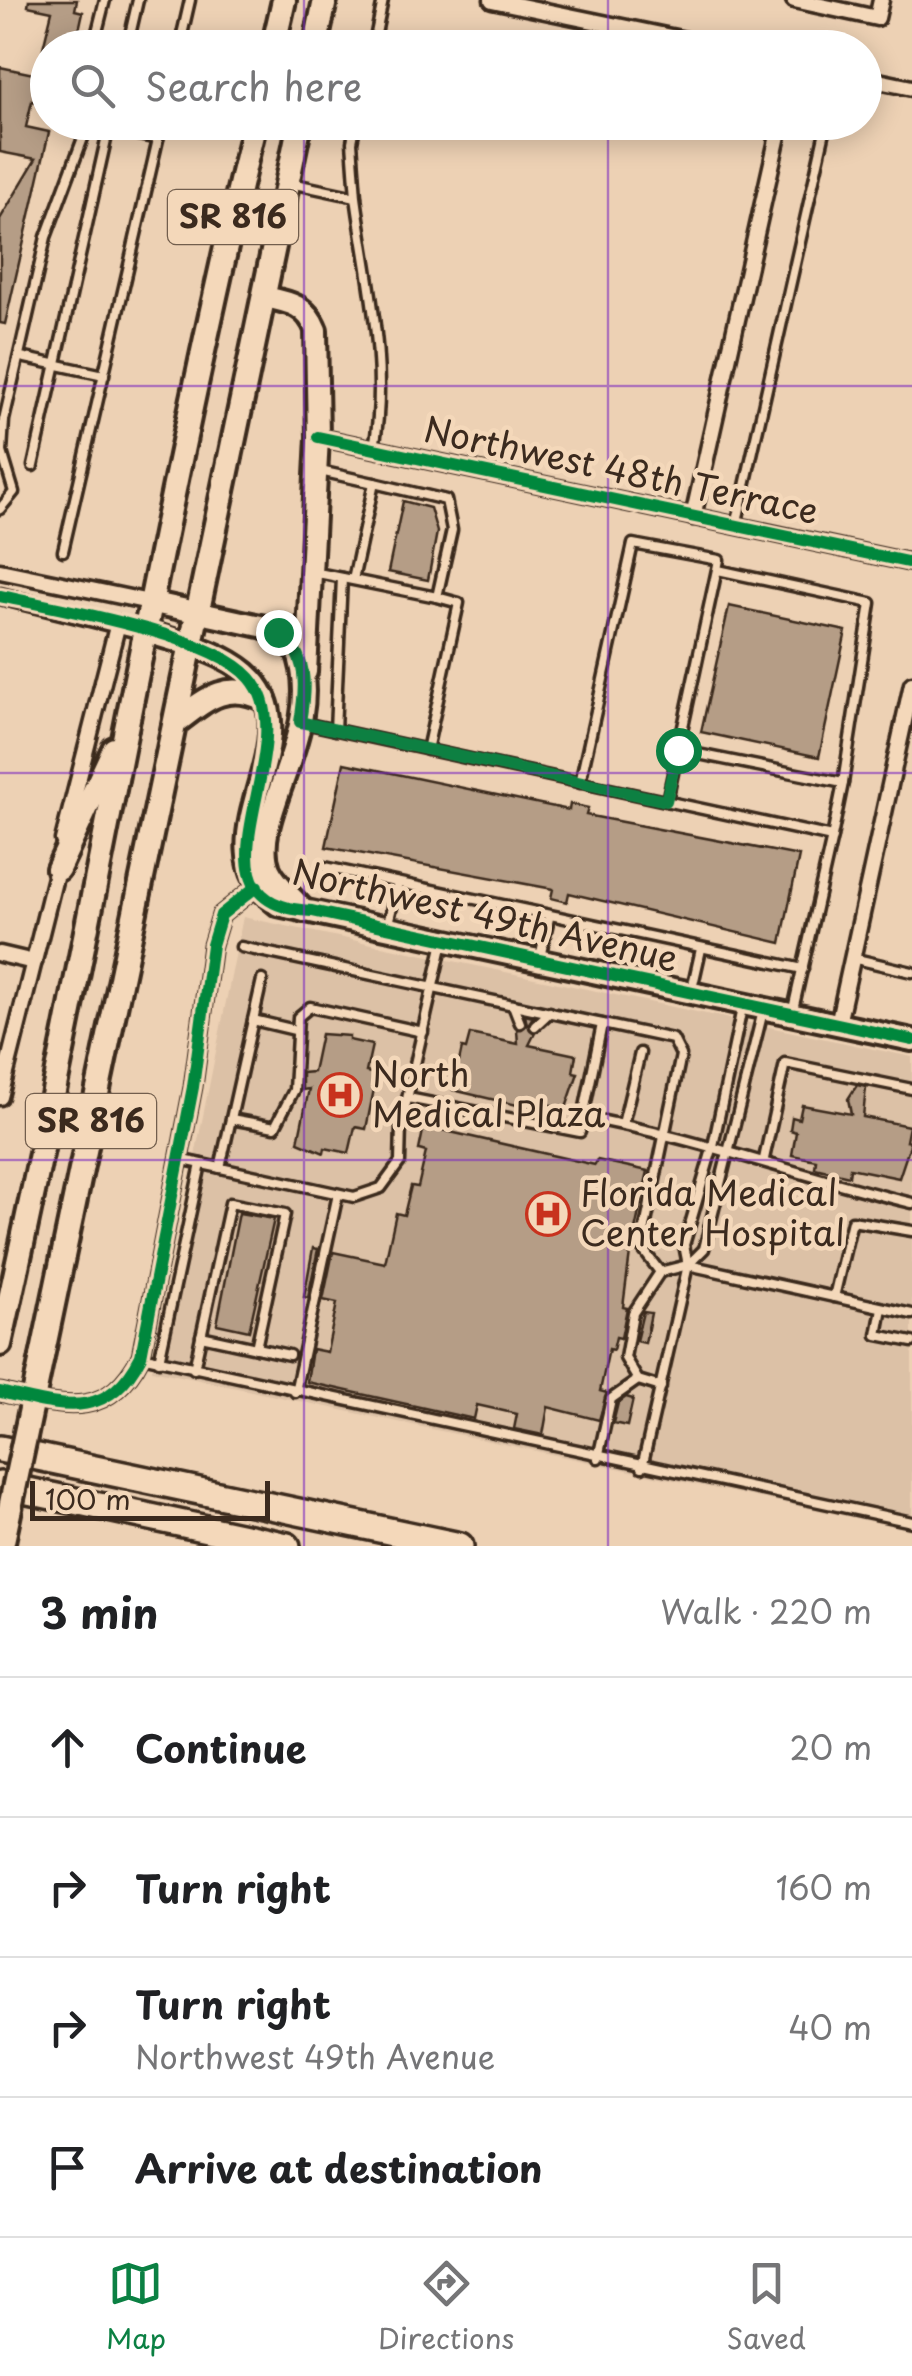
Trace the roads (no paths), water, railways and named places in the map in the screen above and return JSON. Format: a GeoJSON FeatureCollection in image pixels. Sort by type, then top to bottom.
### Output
{"type":"FeatureCollection","features":[{"type":"Feature","properties":{"kind":"highway"},"geometry":{"type":"LineString","coordinates":[[0,1449],[460,1546]]}},
{"type":"Feature","properties":{"kind":"highway"},"geometry":{"type":"LineString","coordinates":[[0,1485],[287,1546]]}},
{"type":"Feature","properties":{"kind":"main road"},"geometry":{"type":"LineString","coordinates":[[277,30],[284,0]]}},
{"type":"Feature","properties":{"kind":"main road"},"geometry":{"type":"LineString","coordinates":[[318,30],[324,0]]}},
{"type":"Feature","properties":{"kind":"main road","name":"SR 816"},"geometry":{"type":"LineString","coordinates":[[0,1344],[60,1077],[132,704],[251,140]]}},
{"type":"Feature","properties":{"kind":"main road","name":"SR 816"},"geometry":{"type":"LineString","coordinates":[[2,1546],[296,140]]}},
{"type":"Feature","properties":{"kind":"main road"},"geometry":{"type":"LineString","coordinates":[[175,723],[220,692],[242,691],[264,700]]}},
{"type":"Feature","properties":{"kind":"main road"},"geometry":{"type":"LineString","coordinates":[[58,869],[132,704]]}},
{"type":"Feature","properties":{"kind":"street"},"geometry":{"type":"LineString","coordinates":[[492,0],[637,30]]}},
{"type":"Feature","properties":{"kind":"street"},"geometry":{"type":"LineString","coordinates":[[794,0],[877,18],[881,0]]}},
{"type":"Feature","properties":{"kind":"street"},"geometry":{"type":"LineString","coordinates":[[882,82],[912,88]]}},
{"type":"Feature","properties":{"kind":"street"},"geometry":{"type":"LineString","coordinates":[[692,517],[776,140]]}},
{"type":"Feature","properties":{"kind":"street"},"geometry":{"type":"LineString","coordinates":[[265,297],[292,302],[310,314],[316,330],[317,470],[304,688]]}},
{"type":"Feature","properties":{"kind":"street","name":"Northwest 48th Terrace"},"geometry":{"type":"LineString","coordinates":[[318,436],[912,563]]}},
{"type":"Feature","properties":{"kind":"street"},"geometry":{"type":"LineString","coordinates":[[0,571],[154,604]]}},
{"type":"Feature","properties":{"kind":"street"},"geometry":{"type":"LineString","coordinates":[[0,596],[118,623],[222,656],[248,674],[264,700]]}},
{"type":"Feature","properties":{"kind":"street","name":"Northwest 49th Avenue"},"geometry":{"type":"LineString","coordinates":[[154,604],[278,632],[296,648],[304,688],[300,722],[288,774],[264,842],[277,883],[304,911]]}},
{"type":"Feature","properties":{"kind":"street"},"geometry":{"type":"LineString","coordinates":[[0,1097],[118,623]]}},
{"type":"Feature","properties":{"kind":"street"},"geometry":{"type":"LineString","coordinates":[[838,1024],[912,684]]}},
{"type":"Feature","properties":{"kind":"street","name":"Northwest 49th Avenue"},"geometry":{"type":"LineString","coordinates":[[264,700],[267,758],[245,843],[257,886],[278,905],[912,1040]]}},
{"type":"Feature","properties":{"kind":"street"},"geometry":{"type":"LineString","coordinates":[[0,1392],[80,1407],[111,1396],[128,1381],[141,1356],[179,1159],[212,946],[221,915],[257,886]]}},
{"type":"Feature","properties":{"kind":"street"},"geometry":{"type":"LineString","coordinates":[[0,954],[34,962]]}},
{"type":"Feature","properties":{"kind":"lane"},"geometry":{"type":"LineString","coordinates":[[98,30],[105,0]]}},
{"type":"Feature","properties":{"kind":"lane"},"geometry":{"type":"LineString","coordinates":[[131,30],[138,0]]}},
{"type":"Feature","properties":{"kind":"lane"},"geometry":{"type":"LineString","coordinates":[[183,30],[190,0]]}},
{"type":"Feature","properties":{"kind":"lane"},"geometry":{"type":"LineString","coordinates":[[377,30],[383,0]]}},
{"type":"Feature","properties":{"kind":"lane"},"geometry":{"type":"LineString","coordinates":[[0,509],[14,492],[2,452],[3,436],[46,238],[83,140]]}},
{"type":"Feature","properties":{"kind":"lane"},"geometry":{"type":"LineString","coordinates":[[33,466],[107,140]]}},
{"type":"Feature","properties":{"kind":"lane"},"geometry":{"type":"LineString","coordinates":[[63,551],[158,140]]}},
{"type":"Feature","properties":{"kind":"lane"},"geometry":{"type":"LineString","coordinates":[[352,140],[376,346],[379,423],[374,448]]}},
{"type":"Feature","properties":{"kind":"lane"},"geometry":{"type":"LineString","coordinates":[[736,526],[823,140]]}},
{"type":"Feature","properties":{"kind":"lane"},"geometry":{"type":"LineString","coordinates":[[287,183],[356,197]]}},
{"type":"Feature","properties":{"kind":"lane"},"geometry":{"type":"LineString","coordinates":[[21,357],[104,375]]}},
{"type":"Feature","properties":{"kind":"lane"},"geometry":{"type":"LineString","coordinates":[[317,470],[446,500],[452,530],[437,597]]}},
{"type":"Feature","properties":{"kind":"lane"},"geometry":{"type":"LineString","coordinates":[[353,580],[374,483]]}},
{"type":"Feature","properties":{"kind":"lane"},"geometry":{"type":"LineString","coordinates":[[580,783],[633,544],[719,560],[666,801]]}},
{"type":"Feature","properties":{"kind":"lane"},"geometry":{"type":"LineString","coordinates":[[718,570],[871,602],[843,783],[792,1014]]}},
{"type":"Feature","properties":{"kind":"lane"},"geometry":{"type":"LineString","coordinates":[[313,572],[459,603],[427,750]]}},
{"type":"Feature","properties":{"kind":"lane"},"geometry":{"type":"LineString","coordinates":[[335,730],[342,578]]}},
{"type":"Feature","properties":{"kind":"lane"},"geometry":{"type":"LineString","coordinates":[[300,722],[832,837]]}},
{"type":"Feature","properties":{"kind":"lane"},"geometry":{"type":"LineString","coordinates":[[678,750],[843,783]]}},
{"type":"Feature","properties":{"kind":"lane"},"geometry":{"type":"LineString","coordinates":[[325,867],[548,918],[802,968]]}},
{"type":"Feature","properties":{"kind":"lane"},"geometry":{"type":"LineString","coordinates":[[387,927],[398,883]]}},
{"type":"Feature","properties":{"kind":"lane"},"geometry":{"type":"LineString","coordinates":[[538,961],[548,918]]}},
{"type":"Feature","properties":{"kind":"lane"},"geometry":{"type":"LineString","coordinates":[[179,1159],[354,1197],[382,1188],[400,1162],[408,1098],[443,940]]}},
{"type":"Feature","properties":{"kind":"lane"},"geometry":{"type":"LineString","coordinates":[[241,946],[673,1039],[680,1046],[641,1247],[660,1272]]}},
{"type":"Feature","properties":{"kind":"lane"},"geometry":{"type":"LineString","coordinates":[[692,993],[701,950]]}},
{"type":"Feature","properties":{"kind":"lane"},"geometry":{"type":"LineString","coordinates":[[852,958],[912,972]]}},
{"type":"Feature","properties":{"kind":"lane"},"geometry":{"type":"LineString","coordinates":[[220,1168],[262,980]]}},
{"type":"Feature","properties":{"kind":"lane"},"geometry":{"type":"LineString","coordinates":[[513,1004],[520,1023]]}},
{"type":"Feature","properties":{"kind":"lane"},"geometry":{"type":"LineString","coordinates":[[642,1467],[688,1265],[684,1245],[753,1006]]}},
{"type":"Feature","properties":{"kind":"lane"},"geometry":{"type":"LineString","coordinates":[[688,1265],[704,1248],[731,1152],[753,1006]]}},
{"type":"Feature","properties":{"kind":"lane"},"geometry":{"type":"LineString","coordinates":[[231,1118],[275,1127],[294,1090],[298,1017],[310,1007],[423,1032]]}},
{"type":"Feature","properties":{"kind":"lane"},"geometry":{"type":"LineString","coordinates":[[535,1026],[550,1012]]}},
{"type":"Feature","properties":{"kind":"lane"},"geometry":{"type":"LineString","coordinates":[[253,1020],[295,1030]]}},
{"type":"Feature","properties":{"kind":"lane"},"geometry":{"type":"LineString","coordinates":[[408,1098],[580,1132],[602,1024]]}},
{"type":"Feature","properties":{"kind":"lane"},"geometry":{"type":"LineString","coordinates":[[623,1124],[640,1053]]}},
{"type":"Feature","properties":{"kind":"lane"},"geometry":{"type":"LineString","coordinates":[[764,1159],[785,1063],[912,1088]]}},
{"type":"Feature","properties":{"kind":"lane"},"geometry":{"type":"LineString","coordinates":[[584,1117],[764,1159],[812,1179],[912,1203]]}},
{"type":"Feature","properties":{"kind":"lane"},"geometry":{"type":"LineString","coordinates":[[158,1360],[201,1164]]}},
{"type":"Feature","properties":{"kind":"lane"},"geometry":{"type":"LineString","coordinates":[[295,1392],[338,1194]]}},
{"type":"Feature","properties":{"kind":"lane"},"geometry":{"type":"LineString","coordinates":[[194,1369],[230,1203],[284,1214],[256,1348]]}},
{"type":"Feature","properties":{"kind":"lane"},"geometry":{"type":"LineString","coordinates":[[834,1297],[852,1221],[912,1231]]}},
{"type":"Feature","properties":{"kind":"lane"},"geometry":{"type":"LineString","coordinates":[[661,1387],[638,1380],[624,1358],[633,1313],[660,1272],[688,1265],[912,1314]]}},
{"type":"Feature","properties":{"kind":"lane"},"geometry":{"type":"LineString","coordinates":[[882,1308],[877,1335],[912,1342]]}},
{"type":"Feature","properties":{"kind":"lane"},"geometry":{"type":"LineString","coordinates":[[201,1336],[289,1355]]}},
{"type":"Feature","properties":{"kind":"lane"},"geometry":{"type":"LineString","coordinates":[[141,1356],[598,1458],[912,1522]]}},
{"type":"Feature","properties":{"kind":"lane"},"geometry":{"type":"LineString","coordinates":[[598,1458],[611,1399],[638,1380]]}},
{"type":"Feature","properties":{"kind":"place","name":"North Medical Plaza"},"geometry":{"type":"Point","coordinates":[340,1095]}},
{"type":"Feature","properties":{"kind":"place","name":"Florida Medical Center Hospital"},"geometry":{"type":"Point","coordinates":[548,1214]}}]}
